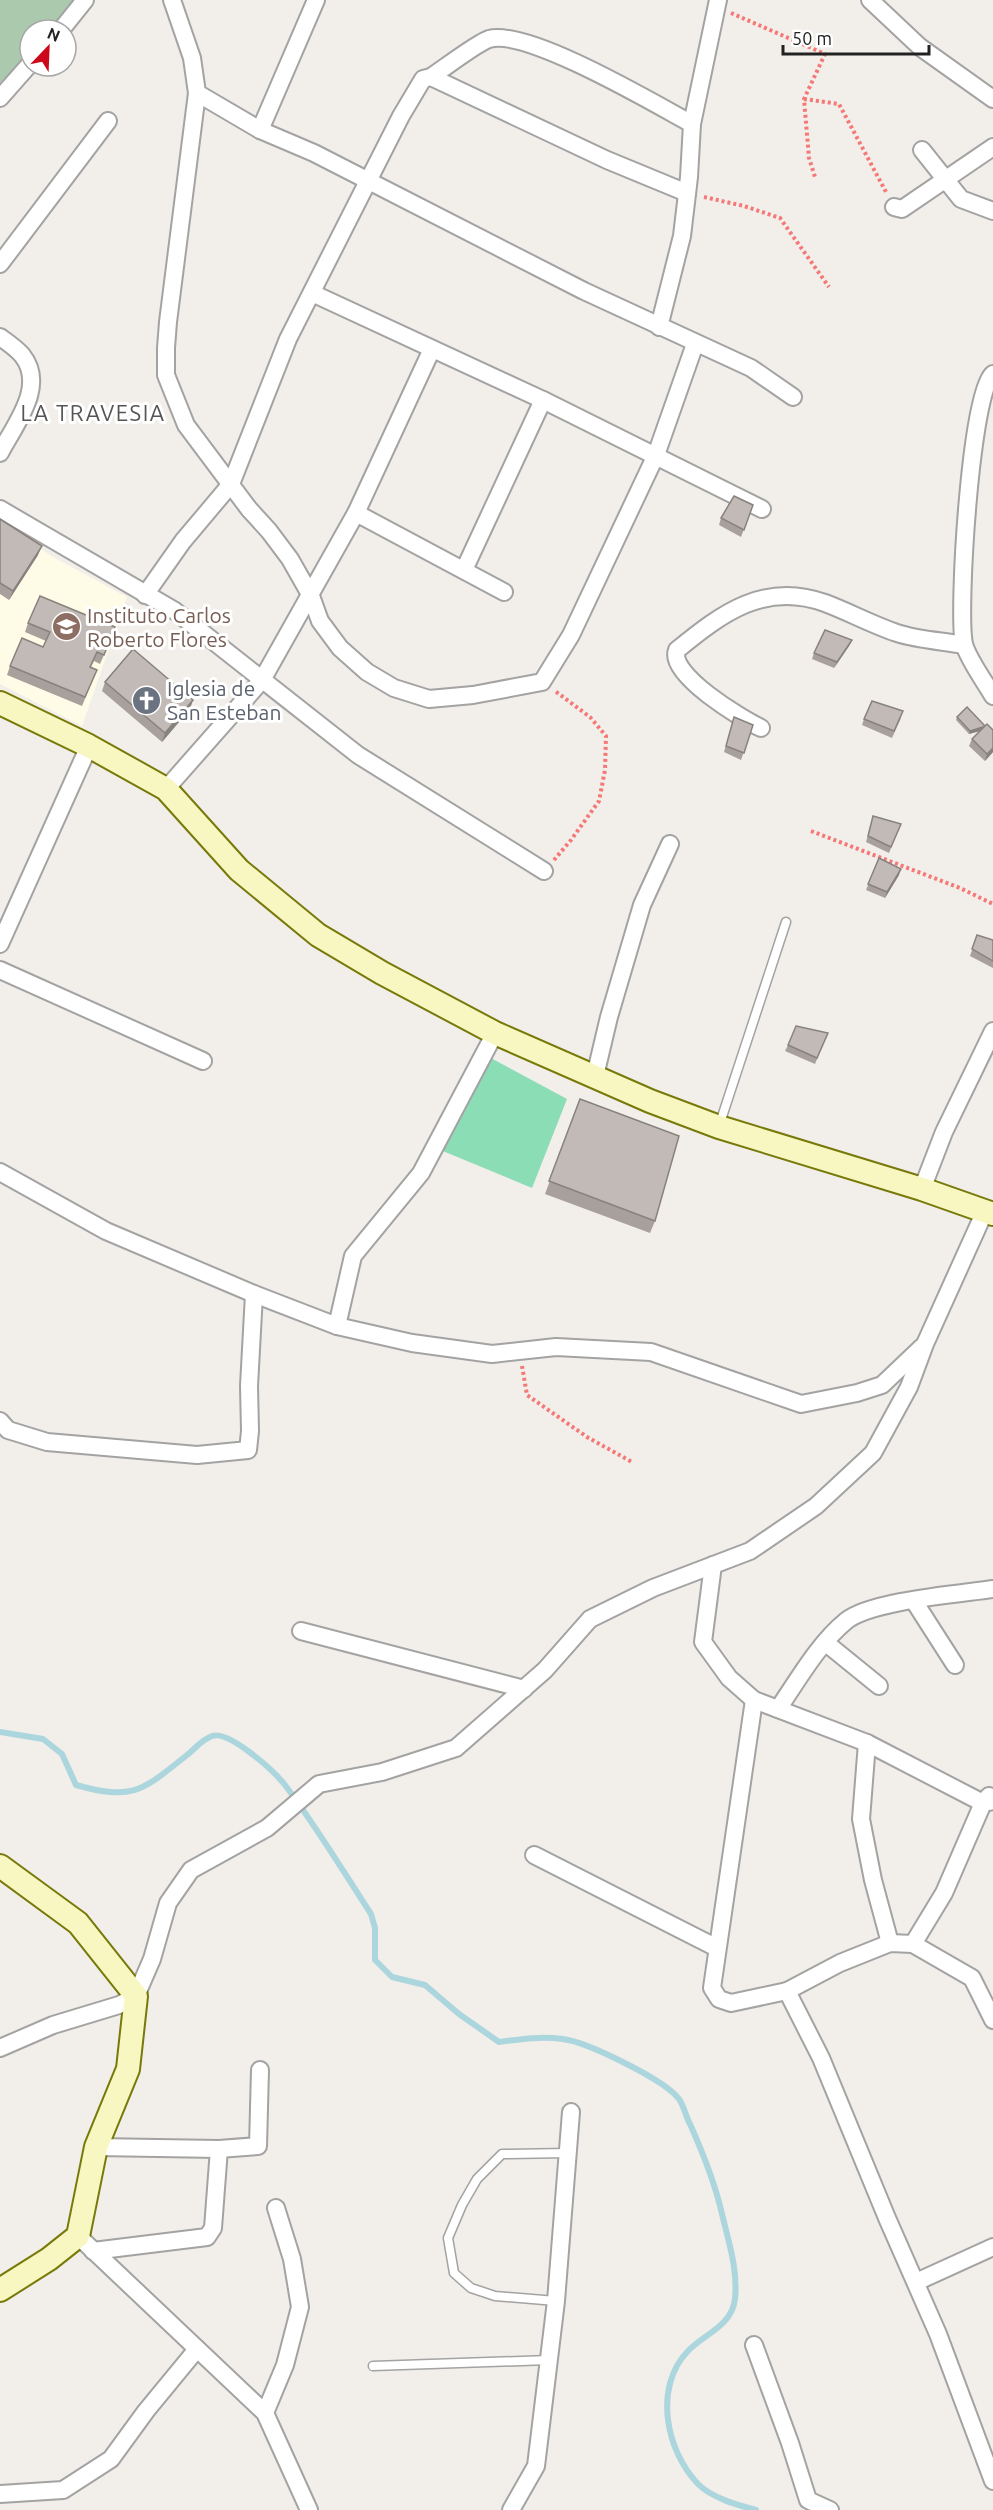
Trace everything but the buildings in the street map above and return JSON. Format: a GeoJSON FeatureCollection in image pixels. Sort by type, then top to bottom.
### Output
{"type":"FeatureCollection","features":[{"type":"Feature","properties":{"kind":"street"},"geometry":{"type":"LineString","coordinates":[[71,18],[85,0]]}},
{"type":"Feature","properties":{"kind":"street"},"geometry":{"type":"LineString","coordinates":[[172,0],[192,57],[197,93],[168,322],[166,375],[186,425],[290,559],[311,596],[320,621],[340,648],[367,672],[394,688],[429,699],[473,695],[542,682],[571,635],[656,455],[695,344]]}},
{"type":"Feature","properties":{"kind":"street"},"geometry":{"type":"LineString","coordinates":[[260,130],[316,0]]}},
{"type":"Feature","properties":{"kind":"street"},"geometry":{"type":"LineString","coordinates":[[870,0],[920,47],[993,99]]}},
{"type":"Feature","properties":{"kind":"street"},"geometry":{"type":"LineString","coordinates":[[659,327],[680,246],[687,194],[692,124],[717,4]]}},
{"type":"Feature","properties":{"kind":"street"},"geometry":{"type":"LineString","coordinates":[[145,595],[183,541],[231,484],[288,339],[423,78],[431,77],[489,39],[506,38],[523,42],[593,70],[692,124]]}},
{"type":"Feature","properties":{"kind":"street"},"geometry":{"type":"LineString","coordinates":[[431,77],[607,160],[687,194]]}},
{"type":"Feature","properties":{"kind":"street"},"geometry":{"type":"LineString","coordinates":[[0,98],[18,78]]}},
{"type":"Feature","properties":{"kind":"street"},"geometry":{"type":"LineString","coordinates":[[197,93],[260,130],[314,153],[659,327],[751,368],[793,397]]}},
{"type":"Feature","properties":{"kind":"street"},"geometry":{"type":"LineString","coordinates":[[0,264],[108,121]]}},
{"type":"Feature","properties":{"kind":"street"},"geometry":{"type":"LineString","coordinates":[[894,207],[902,209],[993,147]]}},
{"type":"Feature","properties":{"kind":"street"},"geometry":{"type":"LineString","coordinates":[[922,150],[961,200],[993,211]]}},
{"type":"Feature","properties":{"kind":"street"},"geometry":{"type":"LineString","coordinates":[[312,293],[543,400],[762,509]]}},
{"type":"Feature","properties":{"kind":"street"},"geometry":{"type":"LineString","coordinates":[[0,337],[21,354],[32,373],[30,398],[0,453]]}},
{"type":"Feature","properties":{"kind":"street"},"geometry":{"type":"LineString","coordinates":[[166,789],[262,680],[357,513],[432,349]]}},
{"type":"Feature","properties":{"kind":"street"},"geometry":{"type":"LineString","coordinates":[[993,374],[988,377],[983,393],[973,452],[962,573],[964,645],[993,696]]}},
{"type":"Feature","properties":{"kind":"street"},"geometry":{"type":"LineString","coordinates":[[464,570],[543,400]]}},
{"type":"Feature","properties":{"kind":"street"},"geometry":{"type":"LineString","coordinates":[[0,509],[176,611],[358,755],[544,871]]}},
{"type":"Feature","properties":{"kind":"street"},"geometry":{"type":"LineString","coordinates":[[357,513],[504,592]]}},
{"type":"Feature","properties":{"kind":"street"},"geometry":{"type":"LineString","coordinates":[[762,728],[721,705],[701,689],[676,661],[677,650],[735,608],[757,599],[790,595],[822,602],[897,633],[964,645]]}},
{"type":"Feature","properties":{"kind":"street"},"geometry":{"type":"LineString","coordinates":[[0,703],[89,746],[166,789],[239,870],[318,935],[382,974],[495,1033],[651,1101],[718,1127],[922,1189],[989,1213],[925,1344],[909,1387],[873,1453],[816,1506],[750,1551],[653,1588],[590,1619],[524,1689],[456,1748],[382,1772],[319,1784],[267,1828],[191,1870],[168,1903],[152,1959],[136,1996],[128,2069],[96,2147],[85,2243]]}},
{"type":"Feature","properties":{"kind":"street"},"geometry":{"type":"LineString","coordinates":[[0,944],[89,746]]}},
{"type":"Feature","properties":{"kind":"street"},"geometry":{"type":"LineString","coordinates":[[595,1076],[609,1017],[642,905],[670,844]]}},
{"type":"Feature","properties":{"kind":"street"},"geometry":{"type":"LineString","coordinates":[[0,970],[203,1061]]}},
{"type":"Feature","properties":{"kind":"street"},"geometry":{"type":"LineString","coordinates":[[922,1189],[944,1132],[993,1031]]}},
{"type":"Feature","properties":{"kind":"street"},"geometry":{"type":"LineString","coordinates":[[337,1326],[353,1256],[421,1173],[495,1033]]}},
{"type":"Feature","properties":{"kind":"street"},"geometry":{"type":"LineString","coordinates":[[0,1172],[106,1231],[254,1294],[337,1326],[412,1343],[492,1354],[556,1347],[651,1352],[801,1404],[857,1393],[882,1384],[925,1344]]}},
{"type":"Feature","properties":{"kind":"street"},"geometry":{"type":"LineString","coordinates":[[0,1421],[8,1430],[47,1442],[197,1455],[248,1450],[254,1294]]}},
{"type":"Feature","properties":{"kind":"street"},"geometry":{"type":"LineString","coordinates":[[713,1565],[703,1642],[729,1678],[754,1700],[867,1743],[990,1798],[944,1893],[913,1944]]}},
{"type":"Feature","properties":{"kind":"street"},"geometry":{"type":"LineString","coordinates":[[778,1709],[826,1643],[845,1622],[864,1610],[993,1589]]}},
{"type":"Feature","properties":{"kind":"street"},"geometry":{"type":"LineString","coordinates":[[914,1601],[955,1665]]}},
{"type":"Feature","properties":{"kind":"street"},"geometry":{"type":"LineString","coordinates":[[301,1631],[524,1689]]}},
{"type":"Feature","properties":{"kind":"street"},"geometry":{"type":"LineString","coordinates":[[826,1643],[879,1686]]}},
{"type":"Feature","properties":{"kind":"street"},"geometry":{"type":"LineString","coordinates":[[754,1700],[712,1988],[719,1999],[731,2003],[787,1991],[840,1963],[890,1943],[913,1944],[972,1978],[993,2020]]}},
{"type":"Feature","properties":{"kind":"street"},"geometry":{"type":"LineString","coordinates":[[867,1743],[861,1819],[873,1880],[890,1943]]}},
{"type":"Feature","properties":{"kind":"street"},"geometry":{"type":"LineString","coordinates":[[534,1855],[717,1948]]}},
{"type":"Feature","properties":{"kind":"street"},"geometry":{"type":"LineString","coordinates":[[0,1866],[78,1923],[136,1996]]}},
{"type":"Feature","properties":{"kind":"street"},"geometry":{"type":"LineString","coordinates":[[787,1991],[821,2058],[886,2218],[916,2282],[993,2481]]}},
{"type":"Feature","properties":{"kind":"street"},"geometry":{"type":"LineString","coordinates":[[0,2048],[53,2025],[119,2005],[136,1996]]}},
{"type":"Feature","properties":{"kind":"street"},"geometry":{"type":"LineString","coordinates":[[96,2147],[219,2149],[258,2146],[260,2070]]}},
{"type":"Feature","properties":{"kind":"street"},"geometry":{"type":"LineString","coordinates":[[512,2510],[536,2466],[556,2301],[571,2112]]}},
{"type":"Feature","properties":{"kind":"street"},"geometry":{"type":"LineString","coordinates":[[0,2289],[49,2259],[85,2243],[207,2237],[213,2228],[219,2149]]}},
{"type":"Feature","properties":{"kind":"street"},"geometry":{"type":"LineString","coordinates":[[264,2413],[285,2365],[300,2307],[292,2259],[276,2208]]}},
{"type":"Feature","properties":{"kind":"street"},"geometry":{"type":"LineString","coordinates":[[85,2243],[264,2413],[309,2510]]}},
{"type":"Feature","properties":{"kind":"street"},"geometry":{"type":"LineString","coordinates":[[916,2282],[993,2247]]}},
{"type":"Feature","properties":{"kind":"street"},"geometry":{"type":"LineString","coordinates":[[754,2345],[808,2500],[830,2510]]}},
{"type":"Feature","properties":{"kind":"street"},"geometry":{"type":"LineString","coordinates":[[0,2494],[63,2490],[111,2459],[197,2349]]}},
{"type":"Feature","properties":{"kind":"lane"},"geometry":{"type":"LineString","coordinates":[[718,1127],[786,922]]}},
{"type":"Feature","properties":{"kind":"lane"},"geometry":{"type":"LineString","coordinates":[[556,2301],[495,2296],[471,2288],[454,2273],[448,2238],[462,2205],[477,2179],[502,2154],[568,2153]]}},
{"type":"Feature","properties":{"kind":"lane"},"geometry":{"type":"LineString","coordinates":[[373,2366],[549,2360]]}},
{"type":"Feature","properties":{"kind":"path"},"geometry":{"type":"LineString","coordinates":[[717,4],[825,54],[804,99],[809,158],[814,177]]}},
{"type":"Feature","properties":{"kind":"path"},"geometry":{"type":"LineString","coordinates":[[804,99],[838,104],[894,207]]}},
{"type":"Feature","properties":{"kind":"path"},"geometry":{"type":"LineString","coordinates":[[687,194],[744,206],[780,218],[829,287]]}},
{"type":"Feature","properties":{"kind":"path"},"geometry":{"type":"LineString","coordinates":[[542,682],[590,717],[606,736],[605,770],[599,801],[571,840],[544,871]]}},
{"type":"Feature","properties":{"kind":"path"},"geometry":{"type":"LineString","coordinates":[[811,831],[960,888],[993,904]]}},
{"type":"Feature","properties":{"kind":"path"},"geometry":{"type":"LineString","coordinates":[[520,1351],[527,1395],[587,1437],[632,1462]]}},
{"type":"Feature","properties":{"kind":"shaded area","name":"Instituto Carlos Roberto Flores"},"geometry":{"type":"Polygon","coordinates":[[[0,521],[53,557],[127,597],[82,726],[0,684],[0,521]]]}},
{"type":"Feature","properties":{"kind":"green space"},"geometry":{"type":"Polygon","coordinates":[[[0,0],[81,0],[64,18],[18,18],[18,64],[0,83],[0,0]]]}},
{"type":"Feature","properties":{"kind":"green space"},"geometry":{"type":"Polygon","coordinates":[[[487,1056],[567,1099],[532,1188],[438,1149],[487,1056]]]}},
{"type":"Feature","properties":{"kind":"waterway"},"geometry":{"type":"LineString","coordinates":[[0,1732],[43,1739],[62,1754],[76,1785],[111,1792],[136,1790],[147,1785],[201,1742],[212,1736],[229,1739],[251,1753],[271,1771],[285,1785],[308,1816],[371,1914],[375,1928],[375,1960],[392,1977],[425,1985],[459,2014],[499,2042],[547,2038],[574,2042],[607,2054],[642,2072],[679,2099],[716,2191],[732,2256],[736,2288],[733,2308],[729,2316],[694,2345],[677,2366],[670,2382],[667,2400],[668,2419],[678,2454],[698,2484],[717,2497],[756,2510]]}},
{"type":"Feature","properties":{"kind":"place","name":"Instituto Carlos Roberto Flores"},"geometry":{"type":"Point","coordinates":[66,627]}},
{"type":"Feature","properties":{"kind":"place","name":"Iglesia de San Esteban"},"geometry":{"type":"Point","coordinates":[146,700]}},
{"type":"Feature","properties":{"kind":"district","name":"LA TRAVESIA"},"geometry":{"type":"Point","coordinates":[93,412]}}]}
